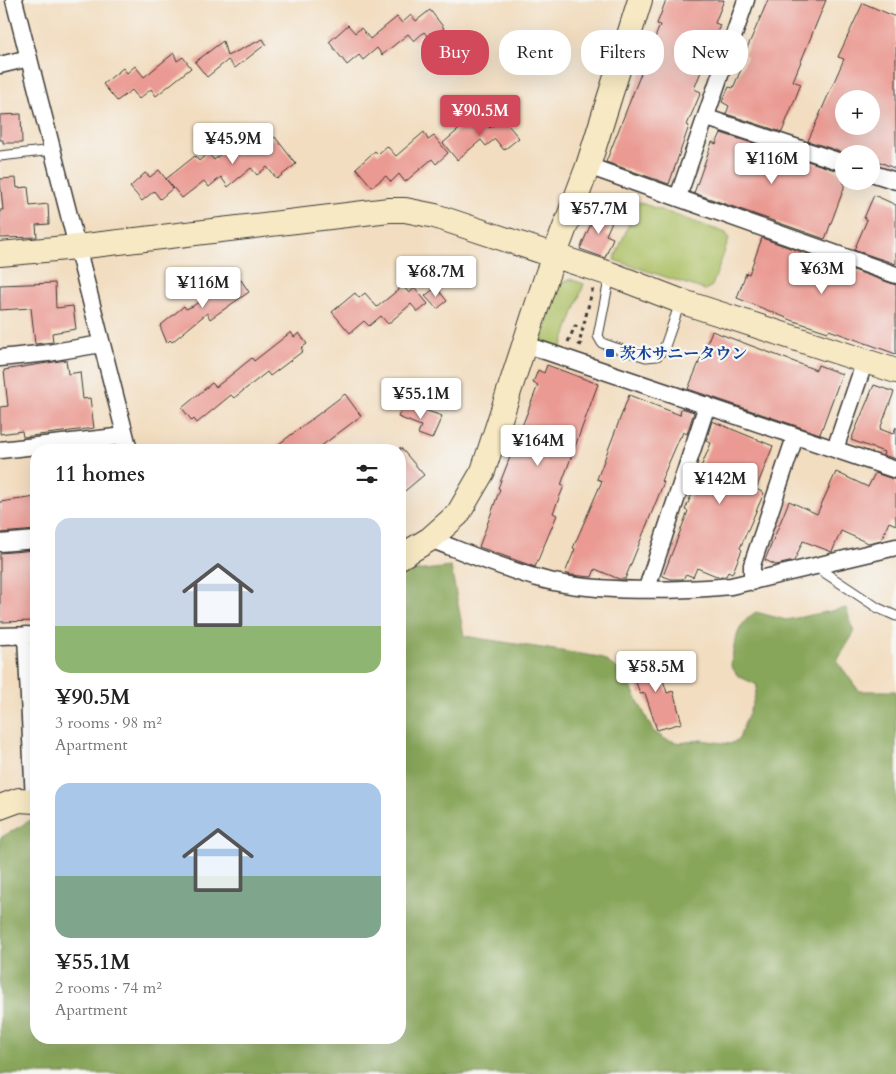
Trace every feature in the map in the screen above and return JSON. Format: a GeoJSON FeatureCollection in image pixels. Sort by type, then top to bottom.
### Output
{"type":"FeatureCollection","features":[{"type":"Feature","properties":{"kind":"street"},"geometry":{"type":"LineString","coordinates":[[14,0],[127,443],[109,444]]}},
{"type":"Feature","properties":{"kind":"street"},"geometry":{"type":"LineString","coordinates":[[406,553],[430,539],[458,514],[483,471],[553,257],[588,166],[640,0]]}},
{"type":"Feature","properties":{"kind":"street"},"geometry":{"type":"LineString","coordinates":[[678,198],[746,0]]}},
{"type":"Feature","properties":{"kind":"street"},"geometry":{"type":"LineString","coordinates":[[0,65],[29,58]]}},
{"type":"Feature","properties":{"kind":"street"},"geometry":{"type":"LineString","coordinates":[[707,118],[835,160]]}},
{"type":"Feature","properties":{"kind":"street"},"geometry":{"type":"LineString","coordinates":[[588,166],[896,276]]}},
{"type":"Feature","properties":{"kind":"street"},"geometry":{"type":"LineString","coordinates":[[880,176],[896,182]]}},
{"type":"Feature","properties":{"kind":"street"},"geometry":{"type":"LineString","coordinates":[[0,254],[77,247],[389,210],[405,210],[435,216],[553,257],[610,274],[680,301],[896,371]]}},
{"type":"Feature","properties":{"kind":"street"},"geometry":{"type":"LineString","coordinates":[[0,358],[102,344]]}},
{"type":"Feature","properties":{"kind":"street"},"geometry":{"type":"LineString","coordinates":[[524,344],[896,470]]}},
{"type":"Feature","properties":{"kind":"street"},"geometry":{"type":"LineString","coordinates":[[835,449],[865,361]]}},
{"type":"Feature","properties":{"kind":"street"},"geometry":{"type":"LineString","coordinates":[[647,588],[707,405]]}},
{"type":"Feature","properties":{"kind":"street"},"geometry":{"type":"LineString","coordinates":[[752,582],[752,565],[795,437]]}},
{"type":"Feature","properties":{"kind":"street"},"geometry":{"type":"LineString","coordinates":[[0,450],[30,448]]}},
{"type":"Feature","properties":{"kind":"street"},"geometry":{"type":"LineString","coordinates":[[430,539],[544,580],[578,586],[647,588],[704,589],[752,582],[896,548]]}},
{"type":"Feature","properties":{"kind":"street"},"geometry":{"type":"LineString","coordinates":[[0,543],[30,540]]}},
{"type":"Feature","properties":{"kind":"street"},"geometry":{"type":"LineString","coordinates":[[0,636],[30,635]]}},
{"type":"Feature","properties":{"kind":"street"},"geometry":{"type":"LineString","coordinates":[[0,807],[19,800],[30,801]]}},
{"type":"Feature","properties":{"kind":"lane"},"geometry":{"type":"LineString","coordinates":[[0,156],[53,150]]}},
{"type":"Feature","properties":{"kind":"lane"},"geometry":{"type":"LineString","coordinates":[[610,274],[598,336],[606,345],[646,357],[657,356],[664,349],[680,301]]}},
{"type":"Feature","properties":{"kind":"lane"},"geometry":{"type":"LineString","coordinates":[[816,567],[878,608],[896,616]]}},
{"type":"Feature","properties":{"kind":"path"},"geometry":{"type":"LineString","coordinates":[[572,333],[575,326],[582,328]]}},
{"type":"Feature","properties":{"kind":"green space"},"geometry":{"type":"Polygon","coordinates":[[[638,202],[726,233],[729,239],[712,286],[705,290],[614,260],[638,202]]]}},
{"type":"Feature","properties":{"kind":"green space"},"geometry":{"type":"Polygon","coordinates":[[[570,279],[584,284],[561,348],[541,340],[560,284],[570,279]]]}},
{"type":"Feature","properties":{"kind":"green space"},"geometry":{"type":"Polygon","coordinates":[[[451,567],[464,636],[600,657],[624,673],[653,731],[665,739],[680,743],[701,740],[730,744],[739,739],[754,699],[757,685],[738,676],[731,666],[737,635],[749,617],[756,612],[786,620],[846,608],[854,633],[837,661],[859,691],[896,691],[896,1074],[0,1074],[0,838],[30,820],[30,1044],[406,1044],[406,572],[451,567]]]}},
{"type":"Feature","properties":{"kind":"building"},"geometry":{"type":"Polygon","coordinates":[[[666,0],[724,0],[715,23],[720,25],[718,30],[674,30],[674,75],[700,75],[694,89],[701,92],[687,125],[689,126],[669,184],[606,162],[640,75],[664,75],[664,30],[658,30],[660,25],[657,24],[666,0]]]}},
{"type":"Feature","properties":{"kind":"building"},"geometry":{"type":"Polygon","coordinates":[[[768,0],[826,0],[793,81],[801,84],[782,132],[726,114],[729,106],[722,102],[729,87],[733,88],[739,75],[748,75],[748,46],[768,0]]]}},
{"type":"Feature","properties":{"kind":"building"},"geometry":{"type":"Polygon","coordinates":[[[863,3],[896,17],[896,169],[880,162],[880,145],[835,145],[835,150],[808,141],[844,59],[838,57],[863,3]]]}},
{"type":"Feature","properties":{"kind":"building"},"geometry":{"type":"Polygon","coordinates":[[[430,10],[444,28],[441,30],[421,30],[421,35],[414,41],[408,34],[382,55],[377,48],[363,60],[359,55],[347,65],[329,42],[348,25],[355,33],[361,28],[370,39],[397,17],[402,23],[411,15],[416,21],[430,10]]]}},
{"type":"Feature","properties":{"kind":"building"},"geometry":{"type":"Polygon","coordinates":[[[263,39],[266,44],[235,68],[228,60],[207,77],[195,62],[223,41],[227,56],[263,39]]]}},
{"type":"Feature","properties":{"kind":"building"},"geometry":{"type":"Polygon","coordinates":[[[174,53],[177,61],[183,57],[191,68],[156,96],[151,89],[139,99],[132,90],[117,101],[103,84],[123,68],[127,73],[135,66],[144,77],[174,53]]]}},
{"type":"Feature","properties":{"kind":"building"},"geometry":{"type":"Polygon","coordinates":[[[21,114],[22,143],[3,143],[3,140],[0,140],[0,115],[21,114]]]}},
{"type":"Feature","properties":{"kind":"building"},"geometry":{"type":"Polygon","coordinates":[[[481,118],[490,128],[502,118],[519,138],[504,150],[495,139],[486,146],[481,140],[457,160],[443,143],[471,119],[475,123],[481,118]]]}},
{"type":"Feature","properties":{"kind":"building"},"geometry":{"type":"Polygon","coordinates":[[[424,132],[428,140],[434,136],[448,153],[436,164],[432,159],[405,182],[399,174],[391,182],[386,176],[372,187],[356,168],[375,151],[378,154],[387,146],[396,156],[424,132]]]}},
{"type":"Feature","properties":{"kind":"building"},"geometry":{"type":"Polygon","coordinates":[[[721,133],[835,170],[835,190],[843,190],[825,239],[694,193],[712,142],[716,144],[721,133]]]}},
{"type":"Feature","properties":{"kind":"building"},"geometry":{"type":"Polygon","coordinates":[[[257,134],[265,145],[275,137],[296,164],[277,179],[267,167],[257,175],[251,168],[228,187],[221,177],[209,187],[204,181],[182,198],[166,179],[195,156],[199,161],[208,153],[214,160],[244,135],[249,141],[257,134]]]}},
{"type":"Feature","properties":{"kind":"building"},"geometry":{"type":"Polygon","coordinates":[[[159,170],[173,188],[160,199],[154,191],[142,201],[130,187],[145,173],[150,177],[159,170]]]}},
{"type":"Feature","properties":{"kind":"building"},"geometry":{"type":"Polygon","coordinates":[[[16,178],[17,188],[28,187],[30,206],[48,204],[49,224],[36,225],[37,237],[0,238],[0,210],[3,210],[0,179],[16,178]]]}},
{"type":"Feature","properties":{"kind":"building"},"geometry":{"type":"Polygon","coordinates":[[[874,195],[896,205],[896,264],[854,250],[867,220],[864,218],[874,195]]]}},
{"type":"Feature","properties":{"kind":"building"},"geometry":{"type":"Polygon","coordinates":[[[597,210],[614,217],[606,235],[613,238],[605,258],[580,249],[597,210]]]}},
{"type":"Feature","properties":{"kind":"building"},"geometry":{"type":"Polygon","coordinates":[[[762,238],[896,285],[896,354],[829,330],[828,332],[794,321],[737,298],[746,273],[749,274],[762,238]]]}},
{"type":"Feature","properties":{"kind":"building"},"geometry":{"type":"Polygon","coordinates":[[[230,279],[234,285],[241,280],[249,292],[210,319],[207,313],[172,342],[170,340],[167,343],[160,326],[184,306],[186,309],[193,306],[230,279]]]}},
{"type":"Feature","properties":{"kind":"building"},"geometry":{"type":"Polygon","coordinates":[[[55,283],[56,308],[73,306],[76,329],[52,333],[53,342],[35,344],[31,308],[0,310],[0,285],[55,283]]]}},
{"type":"Feature","properties":{"kind":"building"},"geometry":{"type":"Polygon","coordinates":[[[403,286],[409,293],[415,288],[428,304],[418,312],[411,304],[388,324],[381,316],[369,326],[364,321],[350,333],[332,312],[355,293],[359,298],[365,293],[377,307],[403,286]]]}},
{"type":"Feature","properties":{"kind":"building"},"geometry":{"type":"Polygon","coordinates":[[[436,287],[447,301],[437,309],[425,296],[436,287]]]}},
{"type":"Feature","properties":{"kind":"building"},"geometry":{"type":"Polygon","coordinates":[[[712,331],[816,370],[818,365],[842,374],[820,434],[688,389],[712,331]]]}},
{"type":"Feature","properties":{"kind":"building"},"geometry":{"type":"Polygon","coordinates":[[[291,332],[294,337],[299,333],[307,344],[301,348],[303,351],[270,376],[267,372],[234,398],[231,395],[197,423],[194,419],[192,421],[182,408],[212,383],[216,387],[252,358],[254,361],[291,332]]]}},
{"type":"Feature","properties":{"kind":"building"},"geometry":{"type":"Polygon","coordinates":[[[66,360],[68,374],[80,372],[83,399],[90,398],[94,428],[23,437],[22,431],[0,434],[0,407],[8,406],[4,370],[66,360]]]}},
{"type":"Feature","properties":{"kind":"building"},"geometry":{"type":"Polygon","coordinates":[[[547,365],[598,384],[561,485],[564,486],[553,513],[557,515],[535,567],[479,547],[500,489],[498,488],[538,385],[533,383],[538,370],[544,373],[547,365]]]}},
{"type":"Feature","properties":{"kind":"building"},"geometry":{"type":"Polygon","coordinates":[[[874,385],[894,392],[880,429],[893,434],[896,427],[896,459],[883,455],[884,452],[851,440],[874,385]]]}},
{"type":"Feature","properties":{"kind":"building"},"geometry":{"type":"Polygon","coordinates":[[[345,394],[361,416],[324,444],[279,444],[345,394]]]}},
{"type":"Feature","properties":{"kind":"building"},"geometry":{"type":"Polygon","coordinates":[[[629,395],[680,415],[681,408],[694,412],[687,434],[683,432],[680,437],[661,481],[664,482],[625,579],[619,579],[595,569],[592,577],[565,573],[575,549],[573,548],[602,481],[597,479],[629,395]]]}},
{"type":"Feature","properties":{"kind":"building"},"geometry":{"type":"Polygon","coordinates":[[[404,403],[442,416],[432,439],[418,434],[421,426],[398,417],[404,403]]]}},
{"type":"Feature","properties":{"kind":"building"},"geometry":{"type":"Polygon","coordinates":[[[712,421],[773,446],[756,489],[764,493],[740,548],[742,550],[732,574],[728,572],[726,576],[719,577],[697,568],[693,577],[686,574],[683,579],[671,579],[663,576],[688,511],[685,510],[698,480],[696,479],[711,443],[706,441],[712,421]]]}},
{"type":"Feature","properties":{"kind":"building"},"geometry":{"type":"Polygon","coordinates":[[[406,454],[424,475],[406,490],[406,454]]]}},
{"type":"Feature","properties":{"kind":"building"},"geometry":{"type":"Polygon","coordinates":[[[836,472],[868,487],[875,473],[896,480],[896,525],[889,522],[881,540],[868,543],[841,531],[832,552],[803,541],[794,561],[776,565],[765,560],[789,501],[817,514],[836,472]]]}},
{"type":"Feature","properties":{"kind":"building"},"geometry":{"type":"Polygon","coordinates":[[[30,498],[30,530],[0,533],[0,502],[30,498]]]}},
{"type":"Feature","properties":{"kind":"building"},"geometry":{"type":"Polygon","coordinates":[[[30,550],[30,621],[0,622],[0,553],[30,550]]]}},
{"type":"Feature","properties":{"kind":"building"},"geometry":{"type":"Polygon","coordinates":[[[656,656],[667,693],[673,691],[682,723],[657,730],[645,693],[640,694],[630,664],[656,656]]]}},
{"type":"Feature","properties":{"kind":"place","name":"茨木サニータウン"},"geometry":{"type":"Point","coordinates":[610,353]}}]}
